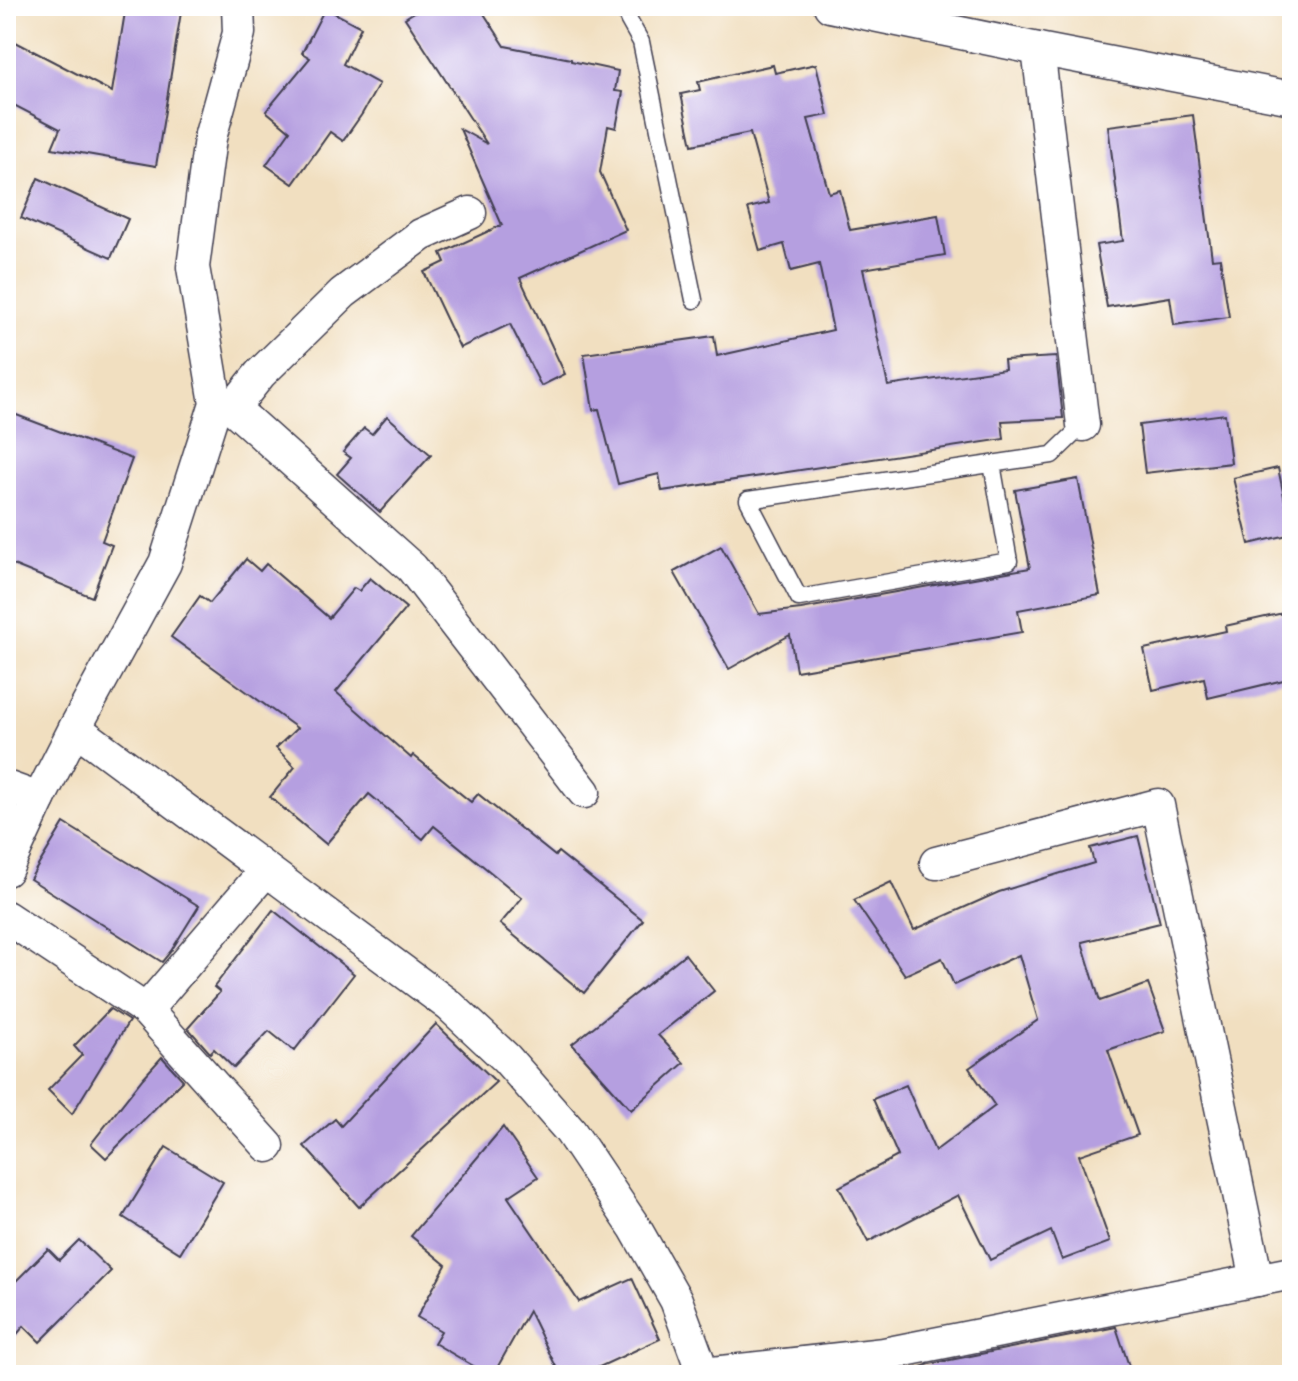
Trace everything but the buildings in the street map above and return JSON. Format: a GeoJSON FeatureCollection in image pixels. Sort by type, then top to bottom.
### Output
{"type":"FeatureCollection","features":[{"type":"Feature","properties":{"kind":"street"},"geometry":{"type":"LineString","coordinates":[[238,6],[239,33],[210,138],[193,267],[225,405],[412,568],[584,792]]}},
{"type":"Feature","properties":{"kind":"street"},"geometry":{"type":"LineString","coordinates":[[830,6],[867,10],[1038,49],[1292,98]]}},
{"type":"Feature","properties":{"kind":"street"},"geometry":{"type":"LineString","coordinates":[[1038,49],[1083,425]]}},
{"type":"Feature","properties":{"kind":"street"},"geometry":{"type":"LineString","coordinates":[[6,870],[75,728],[165,563],[225,405],[343,293],[421,235],[470,213]]}},
{"type":"Feature","properties":{"kind":"street"},"geometry":{"type":"LineString","coordinates":[[75,728],[450,1006],[506,1058],[570,1131],[635,1228],[676,1300],[698,1374],[892,1365],[1292,1273]]}},
{"type":"Feature","properties":{"kind":"street"},"geometry":{"type":"LineString","coordinates":[[6,787],[39,799]]}},
{"type":"Feature","properties":{"kind":"street"},"geometry":{"type":"LineString","coordinates":[[936,863],[1158,805],[1257,1280]]}},
{"type":"Feature","properties":{"kind":"street"},"geometry":{"type":"LineString","coordinates":[[146,1010],[266,870]]}},
{"type":"Feature","properties":{"kind":"street"},"geometry":{"type":"LineString","coordinates":[[6,917],[146,1010],[268,1146]]}},
{"type":"Feature","properties":{"kind":"lane"},"geometry":{"type":"LineString","coordinates":[[631,6],[628,19],[641,42],[694,300]]}},
{"type":"Feature","properties":{"kind":"lane"},"geometry":{"type":"LineString","coordinates":[[992,464],[1009,561],[799,598],[748,500],[1052,455],[1083,425]]}}]}
